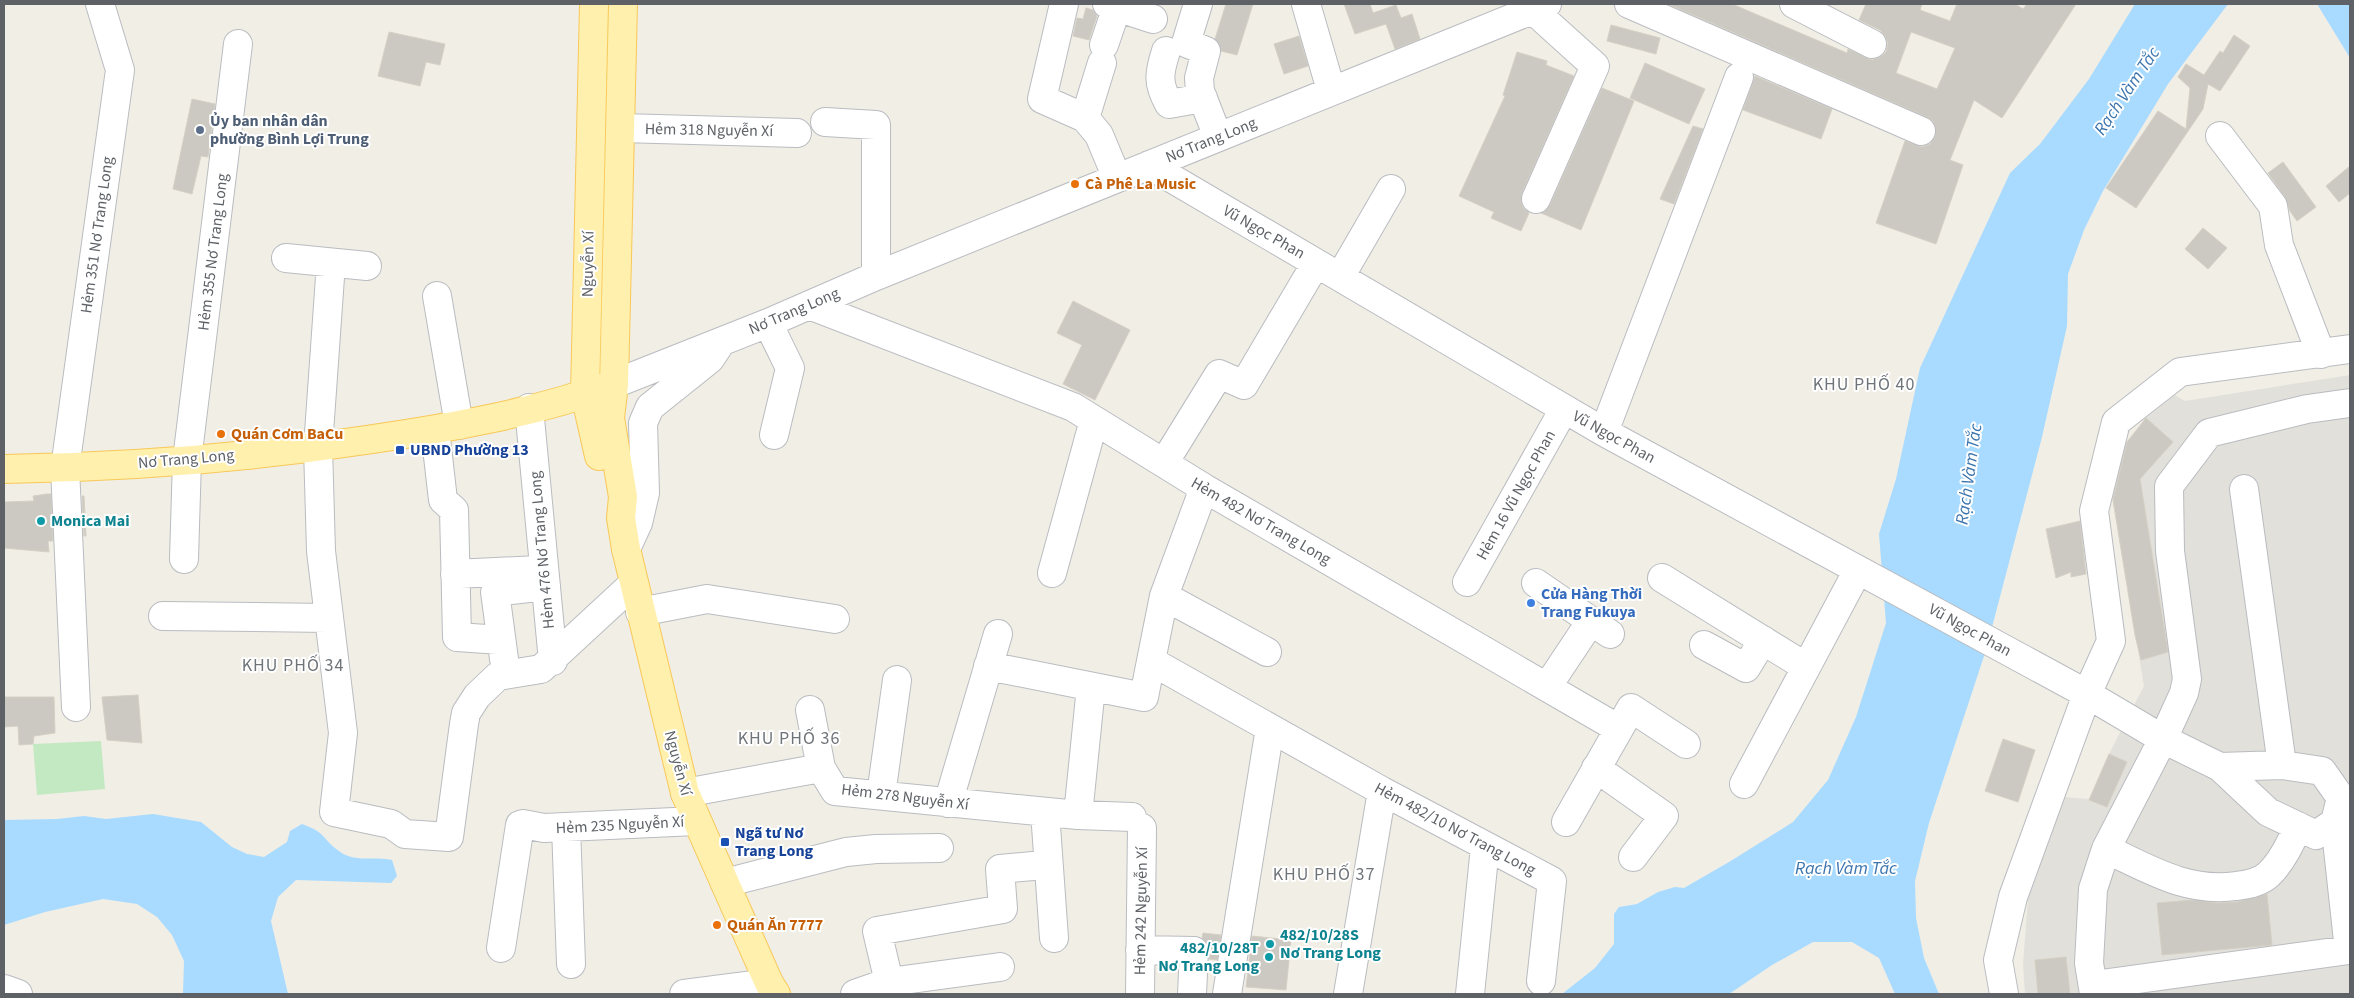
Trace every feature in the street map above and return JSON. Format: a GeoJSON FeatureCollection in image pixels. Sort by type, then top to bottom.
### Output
{"type":"FeatureCollection","features":[{"type":"Feature","properties":{"kind":"main road","name":"Nguyễn Xí"},"geometry":{"type":"LineString","coordinates":[[594,4],[585,394],[609,499],[622,518]]}},
{"type":"Feature","properties":{"kind":"main road","name":"Nguyễn Xí"},"geometry":{"type":"LineString","coordinates":[[623,4],[614,384],[610,418],[623,497],[622,518],[626,549],[685,793],[772,988]]}},
{"type":"Feature","properties":{"kind":"main road","name":"Nơ Trang Long"},"geometry":{"type":"LineString","coordinates":[[4,469],[65,468],[187,460],[318,447],[447,428],[585,394],[614,384]]}},
{"type":"Feature","properties":{"kind":"street","name":"Hẻm 351 Nơ Trang Long"},"geometry":{"type":"LineString","coordinates":[[76,707],[65,468],[120,70],[100,4]]}},
{"type":"Feature","properties":{"kind":"street"},"geometry":{"type":"LineString","coordinates":[[1064,4],[1042,99],[1084,118],[1099,135],[1117,178]]}},
{"type":"Feature","properties":{"kind":"street"},"geometry":{"type":"LineString","coordinates":[[1198,4],[1186,43],[1206,51],[1199,78],[1203,98],[1218,137]]}},
{"type":"Feature","properties":{"kind":"street"},"geometry":{"type":"LineString","coordinates":[[1306,4],[1332,90]]}},
{"type":"Feature","properties":{"kind":"street"},"geometry":{"type":"LineString","coordinates":[[1629,4],[1921,131]]}},
{"type":"Feature","properties":{"kind":"street"},"geometry":{"type":"LineString","coordinates":[[1794,4],[1872,44]]}},
{"type":"Feature","properties":{"kind":"street"},"geometry":{"type":"LineString","coordinates":[[1084,118],[1103,54],[1112,6],[1153,19]]}},
{"type":"Feature","properties":{"kind":"street"},"geometry":{"type":"LineString","coordinates":[[1536,200],[1595,66],[1540,7]]}},
{"type":"Feature","properties":{"kind":"street","name":"Nơ Trang Long"},"geometry":{"type":"LineString","coordinates":[[614,384],[768,323],[876,276],[1540,7]]}},
{"type":"Feature","properties":{"kind":"street","name":"Hẻm 355 Nơ Trang Long"},"geometry":{"type":"LineString","coordinates":[[184,559],[187,460],[238,44]]}},
{"type":"Feature","properties":{"kind":"street"},"geometry":{"type":"LineString","coordinates":[[1166,51],[1159,71],[1160,82],[1169,104],[1203,98]]}},
{"type":"Feature","properties":{"kind":"street"},"geometry":{"type":"LineString","coordinates":[[1604,432],[1739,77]]}},
{"type":"Feature","properties":{"kind":"street"},"geometry":{"type":"LineString","coordinates":[[825,122],[876,125],[876,276]]}},
{"type":"Feature","properties":{"kind":"street","name":"Hẻm 318 Nguyễn Xí"},"geometry":{"type":"LineString","coordinates":[[620,128],[797,133]]}},
{"type":"Feature","properties":{"kind":"street"},"geometry":{"type":"LineString","coordinates":[[2220,136],[2273,206],[2279,245],[2321,354]]}},
{"type":"Feature","properties":{"kind":"street","name":"Vũ Ngọc Phan"},"geometry":{"type":"LineString","coordinates":[[1150,165],[1604,432],[2087,694],[2163,739],[2220,768]]}},
{"type":"Feature","properties":{"kind":"street"},"geometry":{"type":"LineString","coordinates":[[1340,277],[1391,189]]}},
{"type":"Feature","properties":{"kind":"street"},"geometry":{"type":"LineString","coordinates":[[286,258],[367,266]]}},
{"type":"Feature","properties":{"kind":"street"},"geometry":{"type":"LineString","coordinates":[[330,262],[318,447],[321,551],[343,734],[334,812],[391,824],[405,834],[449,837],[466,713],[477,696],[498,676],[541,669],[553,661],[598,615],[633,584]]}},
{"type":"Feature","properties":{"kind":"street"},"geometry":{"type":"LineString","coordinates":[[1164,464],[1219,374],[1244,385],[1316,263]]}},
{"type":"Feature","properties":{"kind":"street"},"geometry":{"type":"LineString","coordinates":[[437,296],[447,428],[443,500],[454,510],[457,637],[501,640]]}},
{"type":"Feature","properties":{"kind":"street","name":"Hẻm 482 Nơ Trang Long"},"geometry":{"type":"LineString","coordinates":[[809,305],[1073,407],[1204,488],[1619,729]]}},
{"type":"Feature","properties":{"kind":"street"},"geometry":{"type":"LineString","coordinates":[[768,323],[790,368],[774,435]]}},
{"type":"Feature","properties":{"kind":"street"},"geometry":{"type":"LineString","coordinates":[[626,549],[638,523],[645,493],[642,435],[643,423],[650,407],[710,359],[720,342]]}},
{"type":"Feature","properties":{"kind":"street"},"geometry":{"type":"LineString","coordinates":[[2004,994],[1998,960],[2013,897],[2087,694],[2111,641],[2094,511],[2116,422],[2180,372],[2350,349]]}},
{"type":"Feature","properties":{"kind":"street"},"geometry":{"type":"LineString","coordinates":[[2220,768],[2282,765],[2322,770],[2340,798],[2335,822],[2348,950],[2094,989],[2089,963],[2094,889],[2106,849],[2163,739],[2184,693],[2187,679],[2170,551],[2169,486],[2209,433],[2308,409],[2350,403]]}},
{"type":"Feature","properties":{"kind":"street","name":"Hẻm 476 Nơ Trang Long"},"geometry":{"type":"LineString","coordinates":[[529,408],[553,661]]}},
{"type":"Feature","properties":{"kind":"street","name":"Hẻm 16 Vũ Ngọc Phan"},"geometry":{"type":"LineString","coordinates":[[1467,582],[1564,409]]}},
{"type":"Feature","properties":{"kind":"street"},"geometry":{"type":"LineString","coordinates":[[1052,573],[1094,420]]}},
{"type":"Feature","properties":{"kind":"street"},"geometry":{"type":"LineString","coordinates":[[988,666],[1144,697],[1164,596],[1204,488]]}},
{"type":"Feature","properties":{"kind":"street"},"geometry":{"type":"LineString","coordinates":[[2244,489],[2282,765]]}},
{"type":"Feature","properties":{"kind":"street"},"geometry":{"type":"LineString","coordinates":[[456,574],[545,578]]}},
{"type":"Feature","properties":{"kind":"street"},"geometry":{"type":"LineString","coordinates":[[1744,784],[1806,667],[1865,574]]}},
{"type":"Feature","properties":{"kind":"street"},"geometry":{"type":"LineString","coordinates":[[506,675],[495,592],[545,578]]}},
{"type":"Feature","properties":{"kind":"street"},"geometry":{"type":"LineString","coordinates":[[1662,578],[1806,667]]}},
{"type":"Feature","properties":{"kind":"street"},"geometry":{"type":"LineString","coordinates":[[1536,583],[1600,628],[1548,687]]}},
{"type":"Feature","properties":{"kind":"street"},"geometry":{"type":"LineString","coordinates":[[1164,596],[1267,652]]}},
{"type":"Feature","properties":{"kind":"street"},"geometry":{"type":"LineString","coordinates":[[640,612],[707,599],[836,619]]}},
{"type":"Feature","properties":{"kind":"street"},"geometry":{"type":"LineString","coordinates":[[163,616],[329,618]]}},
{"type":"Feature","properties":{"kind":"street"},"geometry":{"type":"LineString","coordinates":[[948,803],[998,634]]}},
{"type":"Feature","properties":{"kind":"street"},"geometry":{"type":"LineString","coordinates":[[1704,645],[1746,668],[1762,640]]}},
{"type":"Feature","properties":{"kind":"street","name":"Hẻm 482/10 Nơ Trang Long"},"geometry":{"type":"LineString","coordinates":[[1151,661],[1382,791],[1552,881],[1541,981]]}},
{"type":"Feature","properties":{"kind":"street"},"geometry":{"type":"LineString","coordinates":[[881,795],[897,680]]}},
{"type":"Feature","properties":{"kind":"street"},"geometry":{"type":"LineString","coordinates":[[1078,815],[1091,686]]}},
{"type":"Feature","properties":{"kind":"street"},"geometry":{"type":"LineString","coordinates":[[1566,822],[1631,708],[1686,744]]}},
{"type":"Feature","properties":{"kind":"street"},"geometry":{"type":"LineString","coordinates":[[810,710],[822,768]]}},
{"type":"Feature","properties":{"kind":"street"},"geometry":{"type":"LineString","coordinates":[[1227,994],[1270,728]]}},
{"type":"Feature","properties":{"kind":"street","name":"Hẻm 278 Nguyễn Xí"},"geometry":{"type":"LineString","coordinates":[[685,793],[822,768],[835,791],[1137,822]]}},
{"type":"Feature","properties":{"kind":"street"},"geometry":{"type":"LineString","coordinates":[[1596,768],[1664,816],[1632,857]]}},
{"type":"Feature","properties":{"kind":"street"},"geometry":{"type":"LineString","coordinates":[[2220,768],[2268,812],[2316,835],[2335,822]]}},
{"type":"Feature","properties":{"kind":"street"},"geometry":{"type":"LineString","coordinates":[[1348,994],[1382,791]]}},
{"type":"Feature","properties":{"kind":"street"},"geometry":{"type":"LineString","coordinates":[[1045,812],[1054,938]]}},
{"type":"Feature","properties":{"kind":"street","name":"Hẻm 235 Nguyễn Xí"},"geometry":{"type":"LineString","coordinates":[[501,948],[520,826],[523,824],[555,828],[696,821]]}},
{"type":"Feature","properties":{"kind":"street","name":"Hẻm 242 Nguyễn Xí"},"geometry":{"type":"LineString","coordinates":[[1137,822],[1140,994]]}},
{"type":"Feature","properties":{"kind":"street"},"geometry":{"type":"LineString","coordinates":[[2106,849],[2179,882],[2215,889],[2246,885],[2268,875],[2286,852],[2298,826]]}},
{"type":"Feature","properties":{"kind":"street"},"geometry":{"type":"LineString","coordinates":[[555,828],[571,964]]}},
{"type":"Feature","properties":{"kind":"street"},"geometry":{"type":"LineString","coordinates":[[1470,994],[1485,847]]}},
{"type":"Feature","properties":{"kind":"street"},"geometry":{"type":"LineString","coordinates":[[725,883],[846,852],[876,848],[939,848]]}},
{"type":"Feature","properties":{"kind":"street"},"geometry":{"type":"LineString","coordinates":[[889,982],[877,931],[1003,909],[1000,869],[1033,866]]}},
{"type":"Feature","properties":{"kind":"street"},"geometry":{"type":"LineString","coordinates":[[1140,950],[1194,951],[1192,994]]}},
{"type":"Feature","properties":{"kind":"street"},"geometry":{"type":"LineString","coordinates":[[855,994],[889,982],[1000,967]]}},
{"type":"Feature","properties":{"kind":"street"},"geometry":{"type":"LineString","coordinates":[[684,994],[772,988]]}},
{"type":"Feature","properties":{"kind":"street"},"geometry":{"type":"LineString","coordinates":[[4,989],[18,994]]}},
{"type":"Feature","properties":{"kind":"shaded area"},"geometry":{"type":"Polygon","coordinates":[[[2350,375],[2350,994],[2025,994],[2023,964],[2028,899],[2063,797],[2089,799],[2109,754],[2144,686],[2107,467],[2146,418],[2175,395],[2185,401],[2350,375]]]}},
{"type":"Feature","properties":{"kind":"green space"},"geometry":{"type":"Polygon","coordinates":[[[101,741],[105,789],[37,795],[33,744],[101,741]]]}},
{"type":"Feature","properties":{"kind":"water","name":"Rạch Vàm Tắc"},"geometry":{"type":"Polygon","coordinates":[[[2135,4],[2228,4],[2168,84],[2103,191],[2084,230],[2068,274],[2067,326],[2042,437],[1986,650],[1929,823],[1915,881],[1916,918],[1924,958],[1939,994],[1895,994],[1879,958],[1852,942],[1813,942],[1772,965],[1729,994],[1562,994],[1595,968],[1614,944],[1614,914],[1619,907],[1637,904],[1658,892],[1675,887],[1684,888],[1729,862],[1793,822],[1828,780],[1856,717],[1886,623],[1879,534],[1896,479],[1920,368],[2010,173],[2040,144],[2089,79],[2135,4]]]}},
{"type":"Feature","properties":{"kind":"water"},"geometry":{"type":"Polygon","coordinates":[[[2317,4],[2350,4],[2350,58],[2317,4]]]}},
{"type":"Feature","properties":{"kind":"water"},"geometry":{"type":"Polygon","coordinates":[[[153,814],[201,822],[232,847],[247,854],[264,857],[287,842],[290,831],[302,824],[316,830],[345,855],[358,858],[392,860],[397,876],[391,883],[296,880],[278,897],[271,921],[288,994],[183,994],[184,961],[172,935],[157,917],[137,904],[103,899],[45,912],[4,925],[4,820],[57,819],[84,816],[106,819],[153,814]]]}},
{"type":"Feature","properties":{"kind":"building"},"geometry":{"type":"Polygon","coordinates":[[[1226,4],[1253,4],[1237,55],[1221,51],[1215,39],[1226,4]]]}},
{"type":"Feature","properties":{"kind":"building"},"geometry":{"type":"Polygon","coordinates":[[[1344,4],[1370,4],[1373,13],[1396,5],[1401,18],[1412,14],[1420,39],[1395,49],[1386,24],[1355,34],[1344,4]]]}},
{"type":"Feature","properties":{"kind":"building"},"geometry":{"type":"Polygon","coordinates":[[[1668,4],[1732,4],[1847,53],[1848,49],[1872,60],[1886,52],[1888,43],[1880,30],[1859,20],[1866,4],[1922,4],[1920,10],[1950,21],[1957,4],[2015,4],[2023,9],[2027,4],[2076,4],[2002,118],[1974,100],[1950,160],[1963,165],[1936,244],[1876,223],[1905,141],[1922,147],[1930,144],[1935,137],[1936,129],[1933,121],[1668,4]],[[1911,32],[1896,73],[1937,89],[1955,48],[1911,32]]]}},
{"type":"Feature","properties":{"kind":"building"},"geometry":{"type":"Polygon","coordinates":[[[1086,8],[1093,10],[1097,16],[1089,40],[1073,36],[1077,18],[1083,19],[1086,8]]]}},
{"type":"Feature","properties":{"kind":"building"},"geometry":{"type":"Polygon","coordinates":[[[1611,25],[1660,38],[1656,54],[1607,41],[1611,25]]]}},
{"type":"Feature","properties":{"kind":"building"},"geometry":{"type":"Polygon","coordinates":[[[389,32],[445,44],[440,65],[426,62],[420,86],[378,76],[389,32]]]}},
{"type":"Feature","properties":{"kind":"building"},"geometry":{"type":"Polygon","coordinates":[[[2234,35],[2250,46],[2220,91],[2208,84],[2203,109],[2136,208],[2106,188],[2158,111],[2186,129],[2190,88],[2178,77],[2186,64],[2204,75],[2220,51],[2223,53],[2234,35]]]}},
{"type":"Feature","properties":{"kind":"building"},"geometry":{"type":"Polygon","coordinates":[[[1299,36],[1308,66],[1284,74],[1274,44],[1299,36]]]}},
{"type":"Feature","properties":{"kind":"building"},"geometry":{"type":"Polygon","coordinates":[[[1517,52],[1547,61],[1546,65],[1574,76],[1522,193],[1521,201],[1523,208],[1529,213],[1521,231],[1491,218],[1494,212],[1459,196],[1505,96],[1503,95],[1517,52]]]}},
{"type":"Feature","properties":{"kind":"building"},"geometry":{"type":"Polygon","coordinates":[[[1645,63],[1705,89],[1689,124],[1630,98],[1645,63]]]}},
{"type":"Feature","properties":{"kind":"building"},"geometry":{"type":"Polygon","coordinates":[[[1755,76],[1832,109],[1821,139],[1743,110],[1755,76]]]}},
{"type":"Feature","properties":{"kind":"building"},"geometry":{"type":"Polygon","coordinates":[[[1602,88],[1634,101],[1581,230],[1541,213],[1550,205],[1602,88]]]}},
{"type":"Feature","properties":{"kind":"building","name":"Ủy ban nhân dân phường Bình Lợi Trung"},"geometry":{"type":"Polygon","coordinates":[[[192,99],[215,104],[208,157],[201,156],[192,194],[173,189],[192,99]]]}},
{"type":"Feature","properties":{"kind":"building"},"geometry":{"type":"Polygon","coordinates":[[[1693,126],[1703,129],[1674,204],[1660,199],[1693,126]]]}},
{"type":"Feature","properties":{"kind":"building"},"geometry":{"type":"Polygon","coordinates":[[[2283,162],[2316,207],[2297,221],[2290,211],[2285,197],[2268,173],[2283,162]]]}},
{"type":"Feature","properties":{"kind":"building"},"geometry":{"type":"Polygon","coordinates":[[[2350,166],[2350,193],[2339,202],[2326,186],[2350,166]]]}},
{"type":"Feature","properties":{"kind":"building"},"geometry":{"type":"Polygon","coordinates":[[[2203,228],[2227,248],[2208,269],[2185,249],[2203,228]]]}},
{"type":"Feature","properties":{"kind":"building"},"geometry":{"type":"Polygon","coordinates":[[[1073,301],[1130,330],[1095,400],[1063,384],[1082,345],[1057,333],[1073,301]]]}},
{"type":"Feature","properties":{"kind":"building"},"geometry":{"type":"Polygon","coordinates":[[[2146,418],[2173,442],[2140,479],[2168,652],[2141,660],[2135,635],[2113,500],[2127,442],[2146,418]]]}},
{"type":"Feature","properties":{"kind":"building"},"geometry":{"type":"Polygon","coordinates":[[[51,494],[53,541],[48,541],[49,552],[4,548],[4,502],[34,501],[33,496],[51,494]]]}},
{"type":"Feature","properties":{"kind":"building"},"geometry":{"type":"Polygon","coordinates":[[[82,496],[84,496],[86,536],[84,536],[82,496]]]}},
{"type":"Feature","properties":{"kind":"building"},"geometry":{"type":"Polygon","coordinates":[[[2080,521],[2086,574],[2071,577],[2071,572],[2056,578],[2046,529],[2080,521]]]}},
{"type":"Feature","properties":{"kind":"building"},"geometry":{"type":"Polygon","coordinates":[[[138,695],[142,743],[107,740],[102,697],[138,695]]]}},
{"type":"Feature","properties":{"kind":"building"},"geometry":{"type":"Polygon","coordinates":[[[4,697],[54,697],[55,733],[34,736],[33,744],[19,745],[18,726],[4,727],[4,697]]]}},
{"type":"Feature","properties":{"kind":"building"},"geometry":{"type":"Polygon","coordinates":[[[2003,739],[2035,750],[2018,802],[1985,791],[2003,739]]]}},
{"type":"Feature","properties":{"kind":"building"},"geometry":{"type":"Polygon","coordinates":[[[2109,754],[2127,762],[2107,807],[2089,800],[2109,754]]]}},
{"type":"Feature","properties":{"kind":"building"},"geometry":{"type":"Polygon","coordinates":[[[2267,894],[2272,945],[2162,955],[2157,903],[2192,900],[2217,903],[2237,902],[2267,894]]]}},
{"type":"Feature","properties":{"kind":"building"},"geometry":{"type":"Polygon","coordinates":[[[1203,933],[1221,935],[1217,960],[1209,959],[1208,944],[1202,938],[1203,933]]]}},
{"type":"Feature","properties":{"kind":"building"},"geometry":{"type":"Polygon","coordinates":[[[1252,936],[1291,940],[1286,990],[1246,987],[1252,936]]]}},
{"type":"Feature","properties":{"kind":"building"},"geometry":{"type":"Polygon","coordinates":[[[2066,957],[2070,994],[2038,994],[2035,960],[2066,957]]]}},
{"type":"Feature","properties":{"kind":"place","name":"Ủy ban nhân dân phường Bình Lợi Trung"},"geometry":{"type":"Point","coordinates":[200,130]}},
{"type":"Feature","properties":{"kind":"place","name":"Cà Phê La Music"},"geometry":{"type":"Point","coordinates":[1075,184]}},
{"type":"Feature","properties":{"kind":"place","name":"Quán Cơm BaCu"},"geometry":{"type":"Point","coordinates":[221,434]}},
{"type":"Feature","properties":{"kind":"place","name":"UBND Phường 13"},"geometry":{"type":"Point","coordinates":[400,450]}},
{"type":"Feature","properties":{"kind":"place","name":"Monica Mai"},"geometry":{"type":"Point","coordinates":[41,521]}},
{"type":"Feature","properties":{"kind":"place","name":"Cửa Hàng Thời Trang Fukuya"},"geometry":{"type":"Point","coordinates":[1531,603]}},
{"type":"Feature","properties":{"kind":"place","name":"Ngã tư Nơ Trang Long"},"geometry":{"type":"Point","coordinates":[725,842]}},
{"type":"Feature","properties":{"kind":"place","name":"Quán Ăn 7777"},"geometry":{"type":"Point","coordinates":[717,925]}},
{"type":"Feature","properties":{"kind":"place","name":"482/10/28S Nơ Trang Long"},"geometry":{"type":"Point","coordinates":[1270,944]}},
{"type":"Feature","properties":{"kind":"place","name":"482/10/28T Nơ Trang Long"},"geometry":{"type":"Point","coordinates":[1269,957]}},
{"type":"Feature","properties":{"kind":"district","name":"KHU PHỐ 40"},"geometry":{"type":"Point","coordinates":[1864,384]}},
{"type":"Feature","properties":{"kind":"district","name":"KHU PHỐ 34"},"geometry":{"type":"Point","coordinates":[293,665]}},
{"type":"Feature","properties":{"kind":"district","name":"KHU PHỐ 36"},"geometry":{"type":"Point","coordinates":[789,738]}},
{"type":"Feature","properties":{"kind":"district","name":"KHU PHỐ 37"},"geometry":{"type":"Point","coordinates":[1324,874]}}]}
